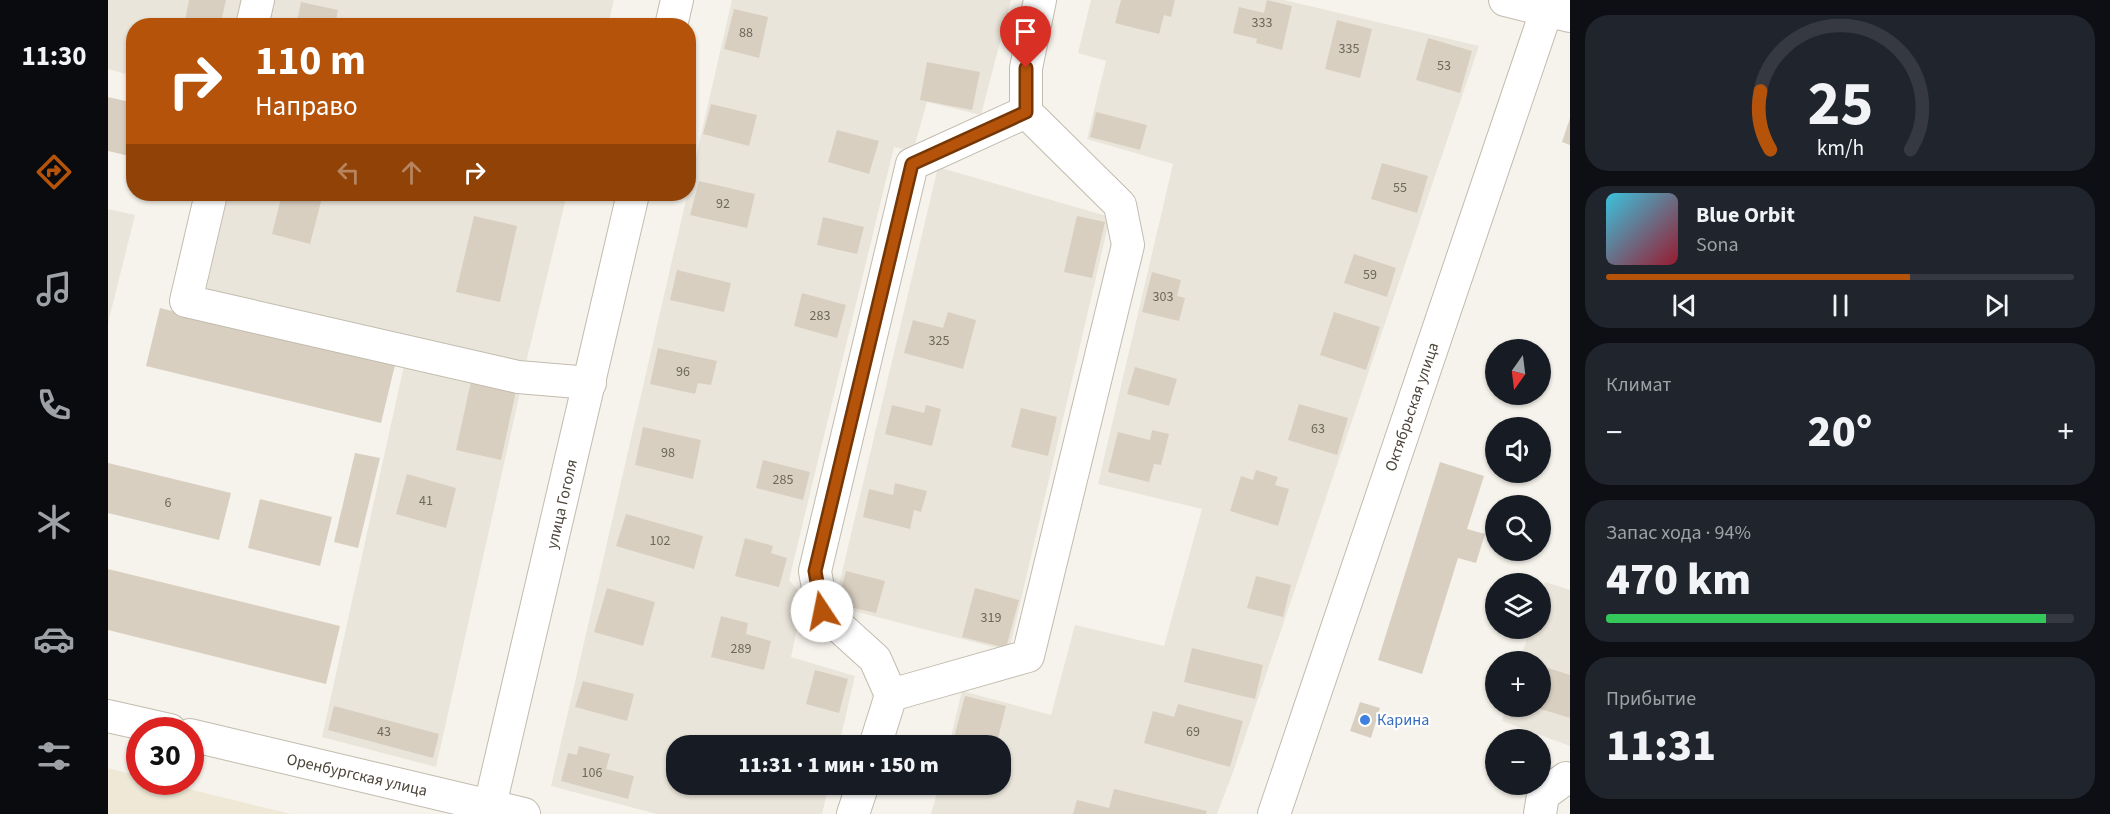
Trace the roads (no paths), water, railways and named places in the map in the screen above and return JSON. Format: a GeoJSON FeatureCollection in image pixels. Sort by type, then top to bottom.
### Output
{"type":"FeatureCollection","features":[{"type":"Feature","properties":{"kind":"street"},"geometry":{"type":"LineString","coordinates":[[254,18],[258,0]]}},
{"type":"Feature","properties":{"kind":"street"},"geometry":{"type":"LineString","coordinates":[[673,18],[677,0]]}},
{"type":"Feature","properties":{"kind":"street"},"geometry":{"type":"LineString","coordinates":[[891,695],[1028,657],[1128,245],[1120,205],[1026,112],[1026,68],[1040,0]]}},
{"type":"Feature","properties":{"kind":"street"},"geometry":{"type":"LineString","coordinates":[[1505,0],[1555,9]]}},
{"type":"Feature","properties":{"kind":"street","name":"Октябрьская улица"},"geometry":{"type":"LineString","coordinates":[[1274,814],[1555,9]]}},
{"type":"Feature","properties":{"kind":"street"},"geometry":{"type":"LineString","coordinates":[[878,735],[891,695],[875,659],[822,611],[815,571],[912,164],[1026,112]]}},
{"type":"Feature","properties":{"kind":"street"},"geometry":{"type":"LineString","coordinates":[[209,201],[186,301],[518,377],[591,383]]}},
{"type":"Feature","properties":{"kind":"street","name":"улица Гоголя"},"geometry":{"type":"LineString","coordinates":[[489,810],[591,383],[631,201]]}},
{"type":"Feature","properties":{"kind":"street"},"geometry":{"type":"LineString","coordinates":[[108,716],[126,720]]}},
{"type":"Feature","properties":{"kind":"street","name":"Оренбургская улица"},"geometry":{"type":"LineString","coordinates":[[204,739],[489,810],[524,814]]}},
{"type":"Feature","properties":{"kind":"street"},"geometry":{"type":"LineString","coordinates":[[1540,814],[1543,795],[1566,778],[1570,779]]}},
{"type":"Feature","properties":{"kind":"street"},"geometry":{"type":"LineString","coordinates":[[854,814],[860,795]]}},
{"type":"Feature","properties":{"kind":"place","name":"Карина"},"geometry":{"type":"Point","coordinates":[1365,720]}}]}
